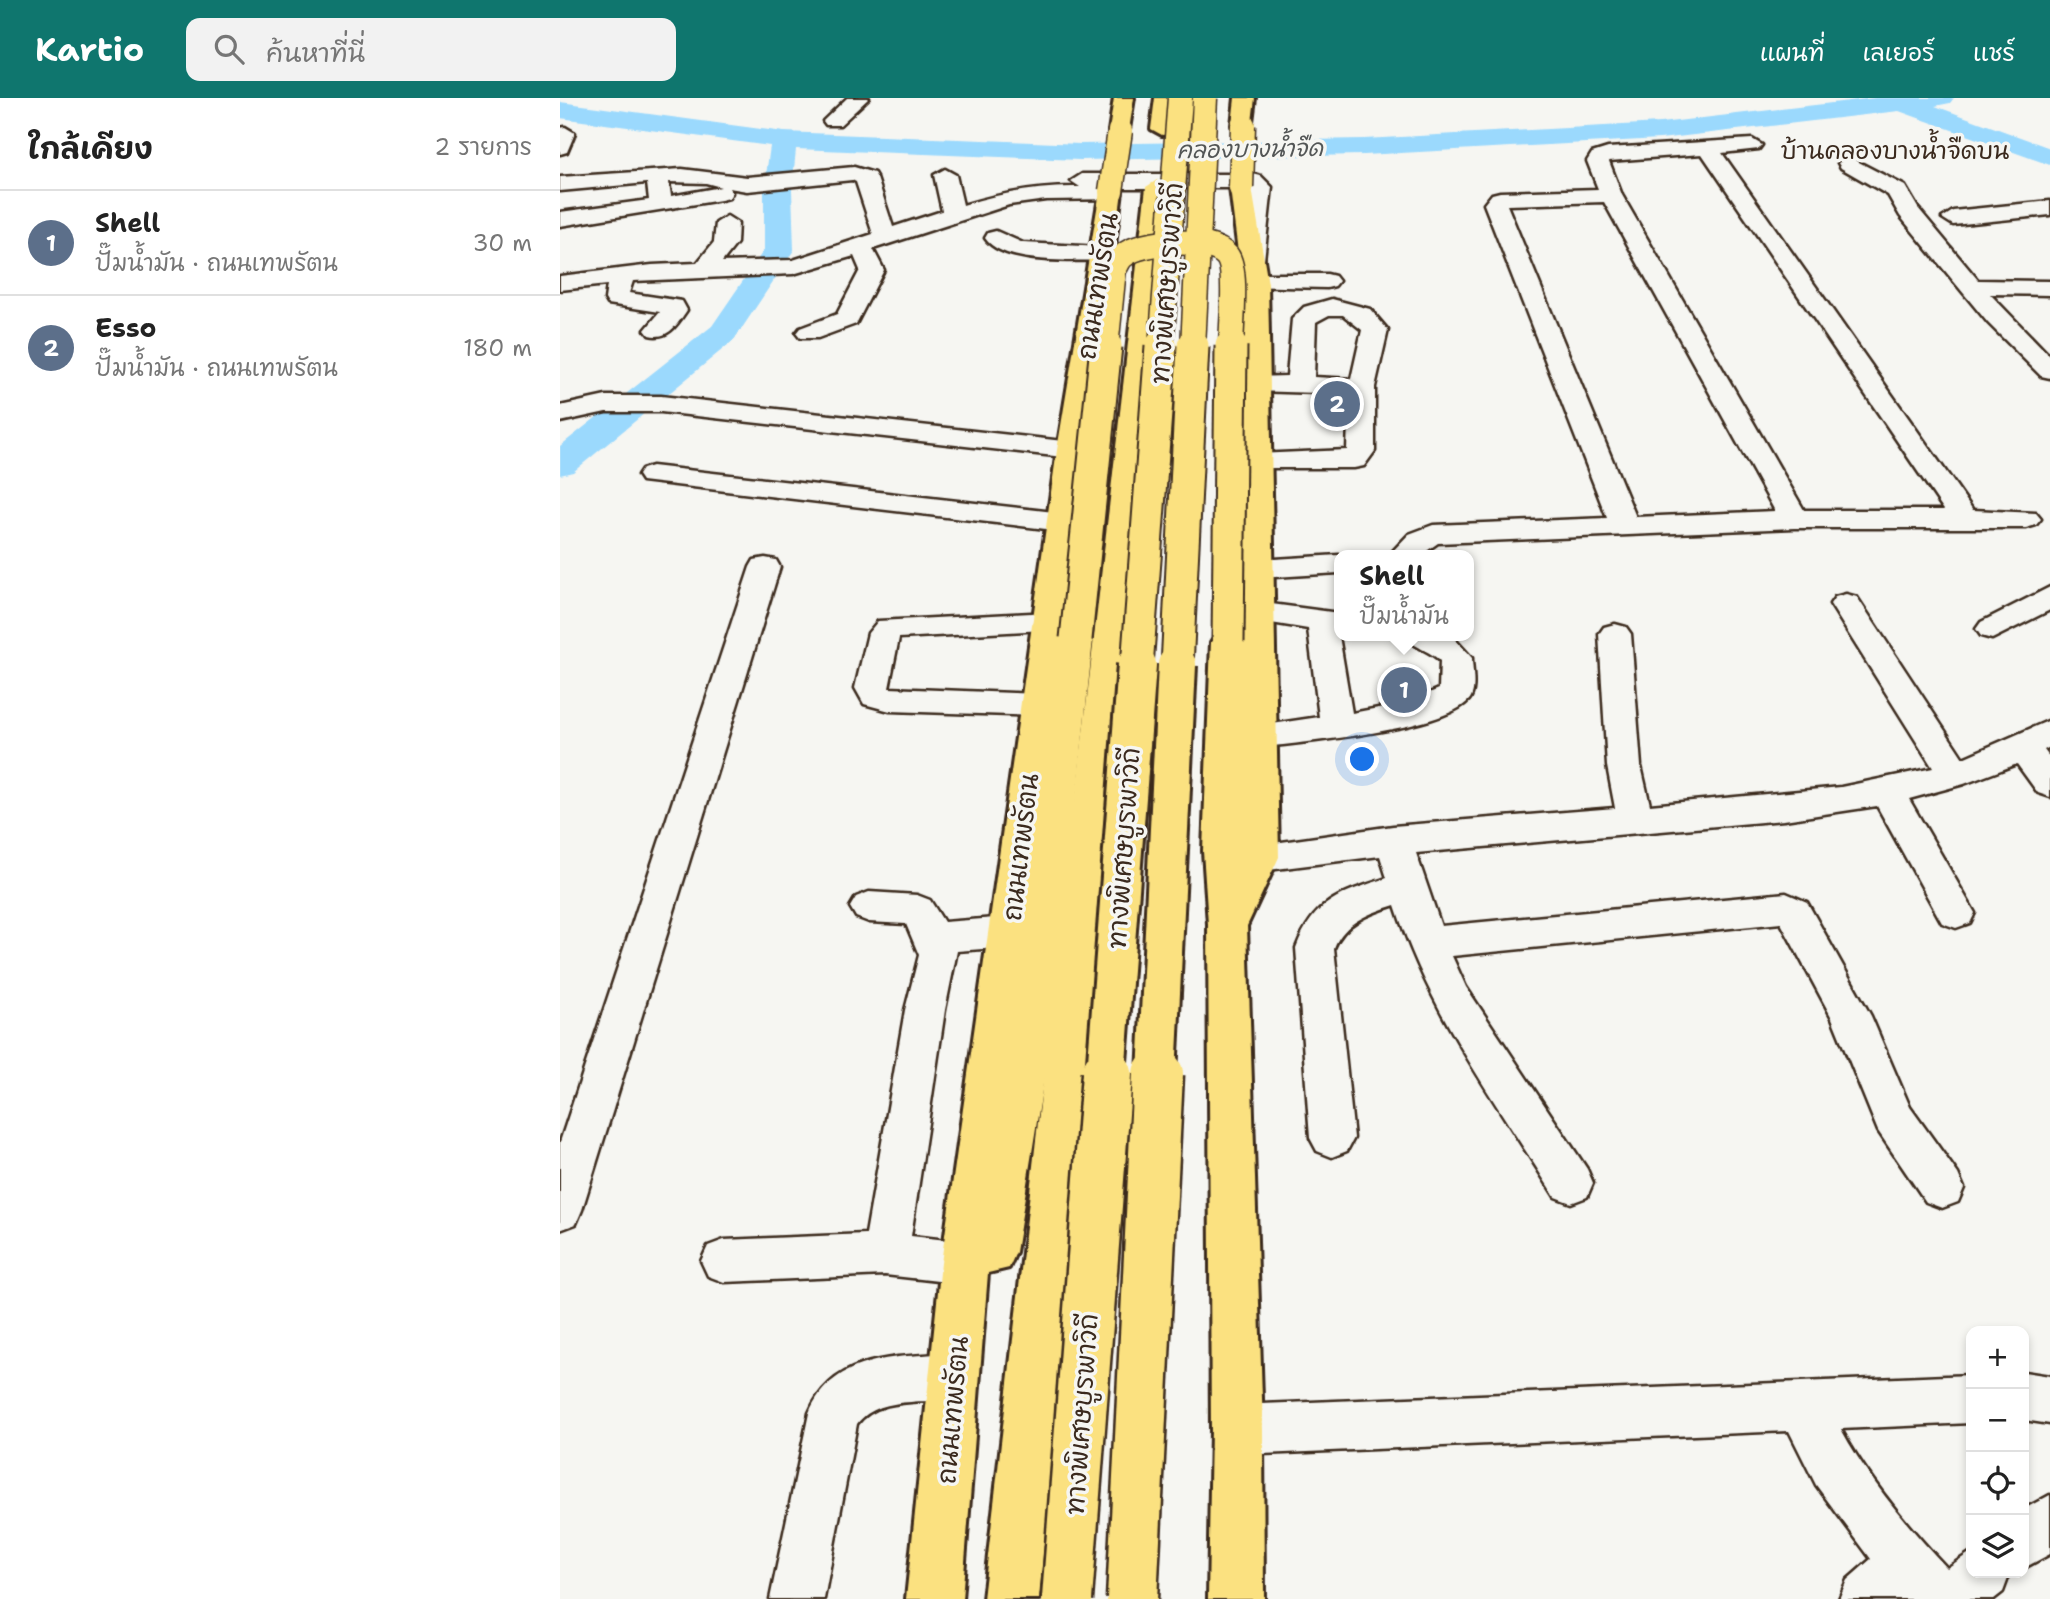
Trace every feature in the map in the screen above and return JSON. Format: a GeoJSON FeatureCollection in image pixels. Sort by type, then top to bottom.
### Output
{"type":"FeatureCollection","features":[{"type":"Feature","properties":{"kind":"main road","name":"ถนนเทพรัตน"},"geometry":{"type":"LineString","coordinates":[[934,1599],[965,1263],[1038,705],[1063,631],[1063,522],[1124,98]]}},
{"type":"Feature","properties":{"kind":"main road","name":"ถนนเทพรัตน"},"geometry":{"type":"LineString","coordinates":[[1011,1599],[1157,187],[1171,113],[1165,98]]}},
{"type":"Feature","properties":{"kind":"main road"},"geometry":{"type":"LineString","coordinates":[[1213,98],[1209,112],[1225,188],[1244,225],[1253,270],[1255,383],[1259,856],[1227,926]]}},
{"type":"Feature","properties":{"kind":"main road"},"geometry":{"type":"LineString","coordinates":[[1156,1599],[1225,188],[1243,125],[1245,98]]}},
{"type":"Feature","properties":{"kind":"main road","name":"ทางพิเศษบูรพาวิถี"},"geometry":{"type":"LineString","coordinates":[[1132,1599],[1209,112]]}},
{"type":"Feature","properties":{"kind":"main road","name":"ทางพิเศษบูรพาวิถี"},"geometry":{"type":"LineString","coordinates":[[1067,1599],[1171,113]]}},
{"type":"Feature","properties":{"kind":"main road"},"geometry":{"type":"LineString","coordinates":[[940,1551],[1031,1028],[1063,631],[1114,269],[1124,255],[1146,246],[1179,242],[1214,246],[1227,256],[1232,274],[1228,642],[1222,851],[1227,926],[1237,1430],[1236,1599]]}},
{"type":"Feature","properties":{"kind":"street"},"geometry":{"type":"LineString","coordinates":[[833,121],[859,98]]}},
{"type":"Feature","properties":{"kind":"street"},"geometry":{"type":"LineString","coordinates":[[1752,145],[1599,157],[1598,161],[1611,195],[1794,519]]}},
{"type":"Feature","properties":{"kind":"street"},"geometry":{"type":"LineString","coordinates":[[1709,149],[1964,518]]}},
{"type":"Feature","properties":{"kind":"street"},"geometry":{"type":"LineString","coordinates":[[1849,163],[1897,191],[1908,211],[1997,318],[2050,370]]}},
{"type":"Feature","properties":{"kind":"street"},"geometry":{"type":"LineString","coordinates":[[560,184],[635,175],[703,187],[861,174],[866,178],[885,237]]}},
{"type":"Feature","properties":{"kind":"street"},"geometry":{"type":"LineString","coordinates":[[945,175],[954,214]]}},
{"type":"Feature","properties":{"kind":"street"},"geometry":{"type":"LineString","coordinates":[[657,177],[661,205]]}},
{"type":"Feature","properties":{"kind":"street"},"geometry":{"type":"LineString","coordinates":[[1046,193],[1056,186],[1081,181],[1254,181],[1261,187],[1253,270],[1327,281]]}},
{"type":"Feature","properties":{"kind":"street"},"geometry":{"type":"LineString","coordinates":[[560,219],[661,205],[703,187]]}},
{"type":"Feature","properties":{"kind":"street"},"geometry":{"type":"LineString","coordinates":[[560,283],[624,275],[793,267],[1007,199],[1046,193],[1111,193]]}},
{"type":"Feature","properties":{"kind":"street"},"geometry":{"type":"LineString","coordinates":[[1611,195],[1500,199],[1495,204],[1625,525]]}},
{"type":"Feature","properties":{"kind":"street"},"geometry":{"type":"LineString","coordinates":[[1954,218],[2050,208]]}},
{"type":"Feature","properties":{"kind":"street"},"geometry":{"type":"LineString","coordinates":[[560,225],[634,216]]}},
{"type":"Feature","properties":{"kind":"street"},"geometry":{"type":"LineString","coordinates":[[704,270],[725,243],[727,223]]}},
{"type":"Feature","properties":{"kind":"street"},"geometry":{"type":"LineString","coordinates":[[996,238],[1018,250],[1102,254]]}},
{"type":"Feature","properties":{"kind":"street"},"geometry":{"type":"LineString","coordinates":[[809,333],[847,319],[872,270],[870,261],[858,248]]}},
{"type":"Feature","properties":{"kind":"street"},"geometry":{"type":"LineString","coordinates":[[624,275],[615,296],[617,299],[673,306],[675,310],[658,330]]}},
{"type":"Feature","properties":{"kind":"street"},"geometry":{"type":"LineString","coordinates":[[1971,287],[2050,288]]}},
{"type":"Feature","properties":{"kind":"street"},"geometry":{"type":"LineString","coordinates":[[1255,383],[1300,385],[1363,387],[1375,330],[1368,316],[1357,310],[1332,306],[1314,310],[1304,319],[1300,385]]}},
{"type":"Feature","properties":{"kind":"street"},"geometry":{"type":"LineString","coordinates":[[560,414],[606,404],[661,404],[1072,450]]}},
{"type":"Feature","properties":{"kind":"street"},"geometry":{"type":"LineString","coordinates":[[652,475],[772,486],[888,504],[1063,522]]}},
{"type":"Feature","properties":{"kind":"street"},"geometry":{"type":"LineString","coordinates":[[1409,550],[1420,540],[1433,534],[1794,519],[1964,518]]}},
{"type":"Feature","properties":{"kind":"street"},"geometry":{"type":"LineString","coordinates":[[1257,569],[1334,564]]}},
{"type":"Feature","properties":{"kind":"street"},"geometry":{"type":"LineString","coordinates":[[560,1209],[765,567]]}},
{"type":"Feature","properties":{"kind":"street"},"geometry":{"type":"LineString","coordinates":[[1992,629],[2050,597]]}},
{"type":"Feature","properties":{"kind":"street"},"geometry":{"type":"LineString","coordinates":[[1846,604],[1954,772]]}},
{"type":"Feature","properties":{"kind":"street"},"geometry":{"type":"LineString","coordinates":[[1257,611],[1331,622],[1337,725]]}},
{"type":"Feature","properties":{"kind":"street"},"geometry":{"type":"LineString","coordinates":[[1615,634],[1624,766],[1635,819]]}},
{"type":"Feature","properties":{"kind":"street"},"geometry":{"type":"LineString","coordinates":[[1258,736],[1404,715],[1439,705],[1456,694],[1456,658],[1436,641]]}},
{"type":"Feature","properties":{"kind":"street"},"geometry":{"type":"LineString","coordinates":[[1259,856],[1392,840],[1841,801],[1954,772],[2037,740],[2050,784]]}},
{"type":"Feature","properties":{"kind":"street"},"geometry":{"type":"LineString","coordinates":[[1886,790],[1956,913]]}},
{"type":"Feature","properties":{"kind":"street"},"geometry":{"type":"LineString","coordinates":[[1392,840],[1427,943],[1450,995],[1571,1183]]}},
{"type":"Feature","properties":{"kind":"street"},"geometry":{"type":"LineString","coordinates":[[1332,1138],[1315,948],[1318,935],[1332,916],[1408,886]]}},
{"type":"Feature","properties":{"kind":"street"},"geometry":{"type":"LineString","coordinates":[[869,907],[916,910],[933,938],[939,955],[925,1010],[884,1254]]}},
{"type":"Feature","properties":{"kind":"street"},"geometry":{"type":"LineString","coordinates":[[1427,943],[1786,908],[1794,912],[1851,1016],[1893,1118],[1942,1188]]}},
{"type":"Feature","properties":{"kind":"street"},"geometry":{"type":"LineString","coordinates":[[933,938],[1008,932]]}},
{"type":"Feature","properties":{"kind":"street"},"geometry":{"type":"LineString","coordinates":[[724,1261],[884,1254],[965,1263]]}},
{"type":"Feature","properties":{"kind":"street"},"geometry":{"type":"LineString","coordinates":[[797,1599],[834,1413],[843,1397],[864,1385],[955,1377]]}},
{"type":"Feature","properties":{"kind":"street"},"geometry":{"type":"LineString","coordinates":[[2029,1397],[2050,1399]]}},
{"type":"Feature","properties":{"kind":"street"},"geometry":{"type":"LineString","coordinates":[[1237,1430],[1966,1399]]}},
{"type":"Feature","properties":{"kind":"street"},"geometry":{"type":"LineString","coordinates":[[1803,1406],[1834,1466],[1923,1581],[1866,1599]]}},
{"type":"Feature","properties":{"kind":"street"},"geometry":{"type":"LineString","coordinates":[[2029,1538],[2050,1521]]}},
{"type":"Feature","properties":{"kind":"street"},"geometry":{"type":"LineString","coordinates":[[1951,1599],[1978,1578]]}},
{"type":"Feature","properties":{"kind":"lane"},"geometry":{"type":"LineString","coordinates":[[1256,461],[1354,460],[1361,451],[1363,387]]}},
{"type":"Feature","properties":{"kind":"lane"},"geometry":{"type":"LineString","coordinates":[[1964,518],[2026,519]]}},
{"type":"Feature","properties":{"kind":"lane"},"geometry":{"type":"LineString","coordinates":[[1038,705],[890,700],[876,696],[872,688],[884,633],[889,628],[1063,631]]}},
{"type":"Feature","properties":{"kind":"waterway","name":"คลองบางน้ำจืด"},"geometry":{"type":"LineString","coordinates":[[784,140],[1080,152],[1364,147],[1660,131],[1941,98]]}},
{"type":"Feature","properties":{"kind":"waterway"},"geometry":{"type":"LineString","coordinates":[[1902,103],[2050,157]]}},
{"type":"Feature","properties":{"kind":"waterway","name":"คลองบางน้ำจืด"},"geometry":{"type":"LineString","coordinates":[[560,110],[784,140]]}},
{"type":"Feature","properties":{"kind":"waterway"},"geometry":{"type":"LineString","coordinates":[[560,464],[723,333],[779,250],[778,190],[784,140]]}},
{"type":"Feature","properties":{"kind":"place","name":"Esso"},"geometry":{"type":"Point","coordinates":[1337,404]}},
{"type":"Feature","properties":{"kind":"place","name":"Shell"},"geometry":{"type":"Point","coordinates":[1404,690]}},
{"type":"Feature","properties":{"kind":"district","name":"บ้านคลองบางน้ำจืดบน"},"geometry":{"type":"Point","coordinates":[1895,151]}}]}
